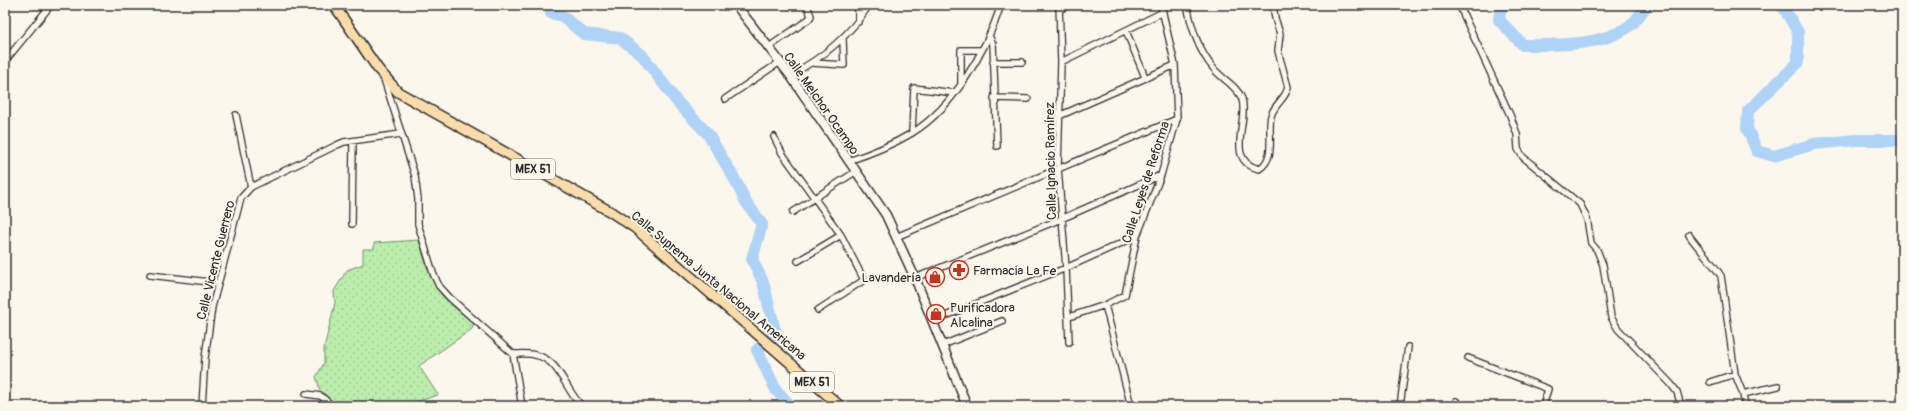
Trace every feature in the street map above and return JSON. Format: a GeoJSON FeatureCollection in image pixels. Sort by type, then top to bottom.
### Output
{"type":"FeatureCollection","features":[{"type":"Feature","properties":{"kind":"main road","name":"Calle Suprema Junta Nacional Americana"},"geometry":{"type":"LineString","coordinates":[[334,5],[384,78],[398,92],[611,212],[635,228],[840,406]]}},
{"type":"Feature","properties":{"kind":"street"},"geometry":{"type":"LineString","coordinates":[[5,61],[51,5]]}},
{"type":"Feature","properties":{"kind":"street","name":"Calle Melchor Ocampo"},"geometry":{"type":"LineString","coordinates":[[736,5],[790,75],[886,215],[933,320],[967,406]]}},
{"type":"Feature","properties":{"kind":"street","name":"Calle Melchor Ocampo"},"geometry":{"type":"LineString","coordinates":[[769,47],[812,16],[807,5]]}},
{"type":"Feature","properties":{"kind":"street"},"geometry":{"type":"LineString","coordinates":[[858,5],[858,23]]}},
{"type":"Feature","properties":{"kind":"street"},"geometry":{"type":"LineString","coordinates":[[790,75],[812,63],[843,40],[858,23],[869,5]]}},
{"type":"Feature","properties":{"kind":"street"},"geometry":{"type":"LineString","coordinates":[[848,161],[868,154],[912,132],[930,118],[962,83],[989,36],[1001,5]]}},
{"type":"Feature","properties":{"kind":"street"},"geometry":{"type":"LineString","coordinates":[[1059,8],[1069,5]]}},
{"type":"Feature","properties":{"kind":"street","name":"Calle Leyes de Reforma"},"geometry":{"type":"LineString","coordinates":[[1105,304],[1125,295],[1137,236],[1161,175],[1177,118],[1175,65],[1161,5]]}},
{"type":"Feature","properties":{"kind":"street"},"geometry":{"type":"LineString","coordinates":[[1187,5],[1191,27],[1200,49],[1214,69],[1241,97],[1243,106],[1239,142],[1242,157],[1248,165],[1258,169],[1263,166],[1270,148],[1271,116],[1275,106],[1287,93],[1288,87],[1278,51],[1280,34],[1275,18],[1274,5]]}},
{"type":"Feature","properties":{"kind":"street"},"geometry":{"type":"LineString","coordinates":[[1459,5],[1510,115],[1517,134],[1518,150],[1523,157],[1580,204],[1589,228],[1588,234],[1591,243],[1597,250],[1603,265],[1611,317],[1618,329],[1671,384],[1677,392],[1681,406]]}},
{"type":"Feature","properties":{"kind":"street","name":"Calle Ignacio Ramírez"},"geometry":{"type":"LineString","coordinates":[[1059,8],[1061,62],[1058,168],[1066,268],[1069,342]]}},
{"type":"Feature","properties":{"kind":"street"},"geometry":{"type":"LineString","coordinates":[[1061,62],[1163,12]]}},
{"type":"Feature","properties":{"kind":"street"},"geometry":{"type":"LineString","coordinates":[[1126,31],[1145,77]]}},
{"type":"Feature","properties":{"kind":"street"},"geometry":{"type":"LineString","coordinates":[[989,36],[993,44],[997,146]]}},
{"type":"Feature","properties":{"kind":"street"},"geometry":{"type":"LineString","coordinates":[[812,63],[844,65],[843,40]]}},
{"type":"Feature","properties":{"kind":"street"},"geometry":{"type":"LineString","coordinates":[[962,83],[961,50],[982,50]]}},
{"type":"Feature","properties":{"kind":"street"},"geometry":{"type":"LineString","coordinates":[[725,99],[780,62]]}},
{"type":"Feature","properties":{"kind":"street"},"geometry":{"type":"LineString","coordinates":[[993,62],[1022,62]]}},
{"type":"Feature","properties":{"kind":"street"},"geometry":{"type":"LineString","coordinates":[[1059,116],[1175,65]]}},
{"type":"Feature","properties":{"kind":"street"},"geometry":{"type":"LineString","coordinates":[[384,78],[415,176],[418,199],[418,224],[433,273],[439,286],[460,308],[513,354],[536,355],[548,360],[561,375],[570,392],[582,406]]}},
{"type":"Feature","properties":{"kind":"street"},"geometry":{"type":"LineString","coordinates":[[912,132],[914,88],[954,93]]}},
{"type":"Feature","properties":{"kind":"street"},"geometry":{"type":"LineString","coordinates":[[994,98],[1028,99]]}},
{"type":"Feature","properties":{"kind":"street"},"geometry":{"type":"LineString","coordinates":[[236,115],[251,187]]}},
{"type":"Feature","properties":{"kind":"street"},"geometry":{"type":"LineString","coordinates":[[896,237],[1177,118]]}},
{"type":"Feature","properties":{"kind":"street","name":"Calle Vicente Guerrero"},"geometry":{"type":"LineString","coordinates":[[202,406],[206,351],[212,307],[241,198],[251,187],[337,145],[401,134]]}},
{"type":"Feature","properties":{"kind":"street"},"geometry":{"type":"LineString","coordinates":[[774,137],[782,153],[841,235],[864,280],[818,310]]}},
{"type":"Feature","properties":{"kind":"street"},"geometry":{"type":"LineString","coordinates":[[352,224],[353,142]]}},
{"type":"Feature","properties":{"kind":"street","name":"Calle Melchor Ocampo"},"geometry":{"type":"LineString","coordinates":[[793,212],[856,172]]}},
{"type":"Feature","properties":{"kind":"street"},"geometry":{"type":"LineString","coordinates":[[915,278],[1061,219],[1161,175]]}},
{"type":"Feature","properties":{"kind":"street"},"geometry":{"type":"LineString","coordinates":[[798,261],[841,235]]}},
{"type":"Feature","properties":{"kind":"street"},"geometry":{"type":"LineString","coordinates":[[933,320],[1066,268],[1137,236]]}},
{"type":"Feature","properties":{"kind":"street"},"geometry":{"type":"LineString","coordinates":[[1689,236],[1701,252],[1715,266],[1720,276],[1735,374],[1743,394],[1745,406]]}},
{"type":"Feature","properties":{"kind":"street"},"geometry":{"type":"LineString","coordinates":[[150,275],[218,283]]}},
{"type":"Feature","properties":{"kind":"street"},"geometry":{"type":"LineString","coordinates":[[1069,318],[1105,304],[1131,406]]}},
{"type":"Feature","properties":{"kind":"street"},"geometry":{"type":"LineString","coordinates":[[943,345],[1002,321]]}},
{"type":"Feature","properties":{"kind":"street"},"geometry":{"type":"LineString","coordinates":[[1400,406],[1408,347]]}},
{"type":"Feature","properties":{"kind":"street"},"geometry":{"type":"LineString","coordinates":[[513,354],[522,406]]}},
{"type":"Feature","properties":{"kind":"street"},"geometry":{"type":"LineString","coordinates":[[1468,358],[1548,389],[1543,406]]}},
{"type":"Feature","properties":{"kind":"street"},"geometry":{"type":"LineString","coordinates":[[1710,382],[1735,374]]}},
{"type":"Feature","properties":{"kind":"street"},"geometry":{"type":"LineString","coordinates":[[1743,394],[1778,386]]}},
{"type":"Feature","properties":{"kind":"street"},"geometry":{"type":"LineString","coordinates":[[306,394],[321,396],[332,406]]}},
{"type":"Feature","properties":{"kind":"green space"},"geometry":{"type":"Polygon","coordinates":[[[419,240],[433,282],[449,302],[474,323],[472,329],[419,366],[438,395],[403,406],[337,406],[320,390],[316,377],[324,363],[324,348],[335,303],[334,291],[347,270],[363,264],[363,249],[374,249],[374,243],[419,240]]]}},
{"type":"Feature","properties":{"kind":"waterway"},"geometry":{"type":"LineString","coordinates":[[552,5],[551,13],[562,16],[584,34],[620,38],[642,55],[678,103],[708,134],[734,178],[746,202],[762,224],[752,259],[763,282],[776,334],[757,350],[776,390],[791,406]]}},
{"type":"Feature","properties":{"kind":"waterway"},"geometry":{"type":"LineString","coordinates":[[1501,5],[1499,20],[1523,45],[1581,43],[1610,36],[1623,30],[1634,22],[1647,5]]}},
{"type":"Feature","properties":{"kind":"waterway"},"geometry":{"type":"LineString","coordinates":[[1782,5],[1798,32],[1798,63],[1748,111],[1747,128],[1757,151],[1774,156],[1814,144],[1856,140],[1902,140]]}},
{"type":"Feature","properties":{"kind":"place","name":"Farmacia La Fe"},"geometry":{"type":"Point","coordinates":[959,270]}},
{"type":"Feature","properties":{"kind":"place","name":"Lavandería"},"geometry":{"type":"Point","coordinates":[935,277]}},
{"type":"Feature","properties":{"kind":"place","name":"Purificadora Alcalina"},"geometry":{"type":"Point","coordinates":[936,314]}}]}
